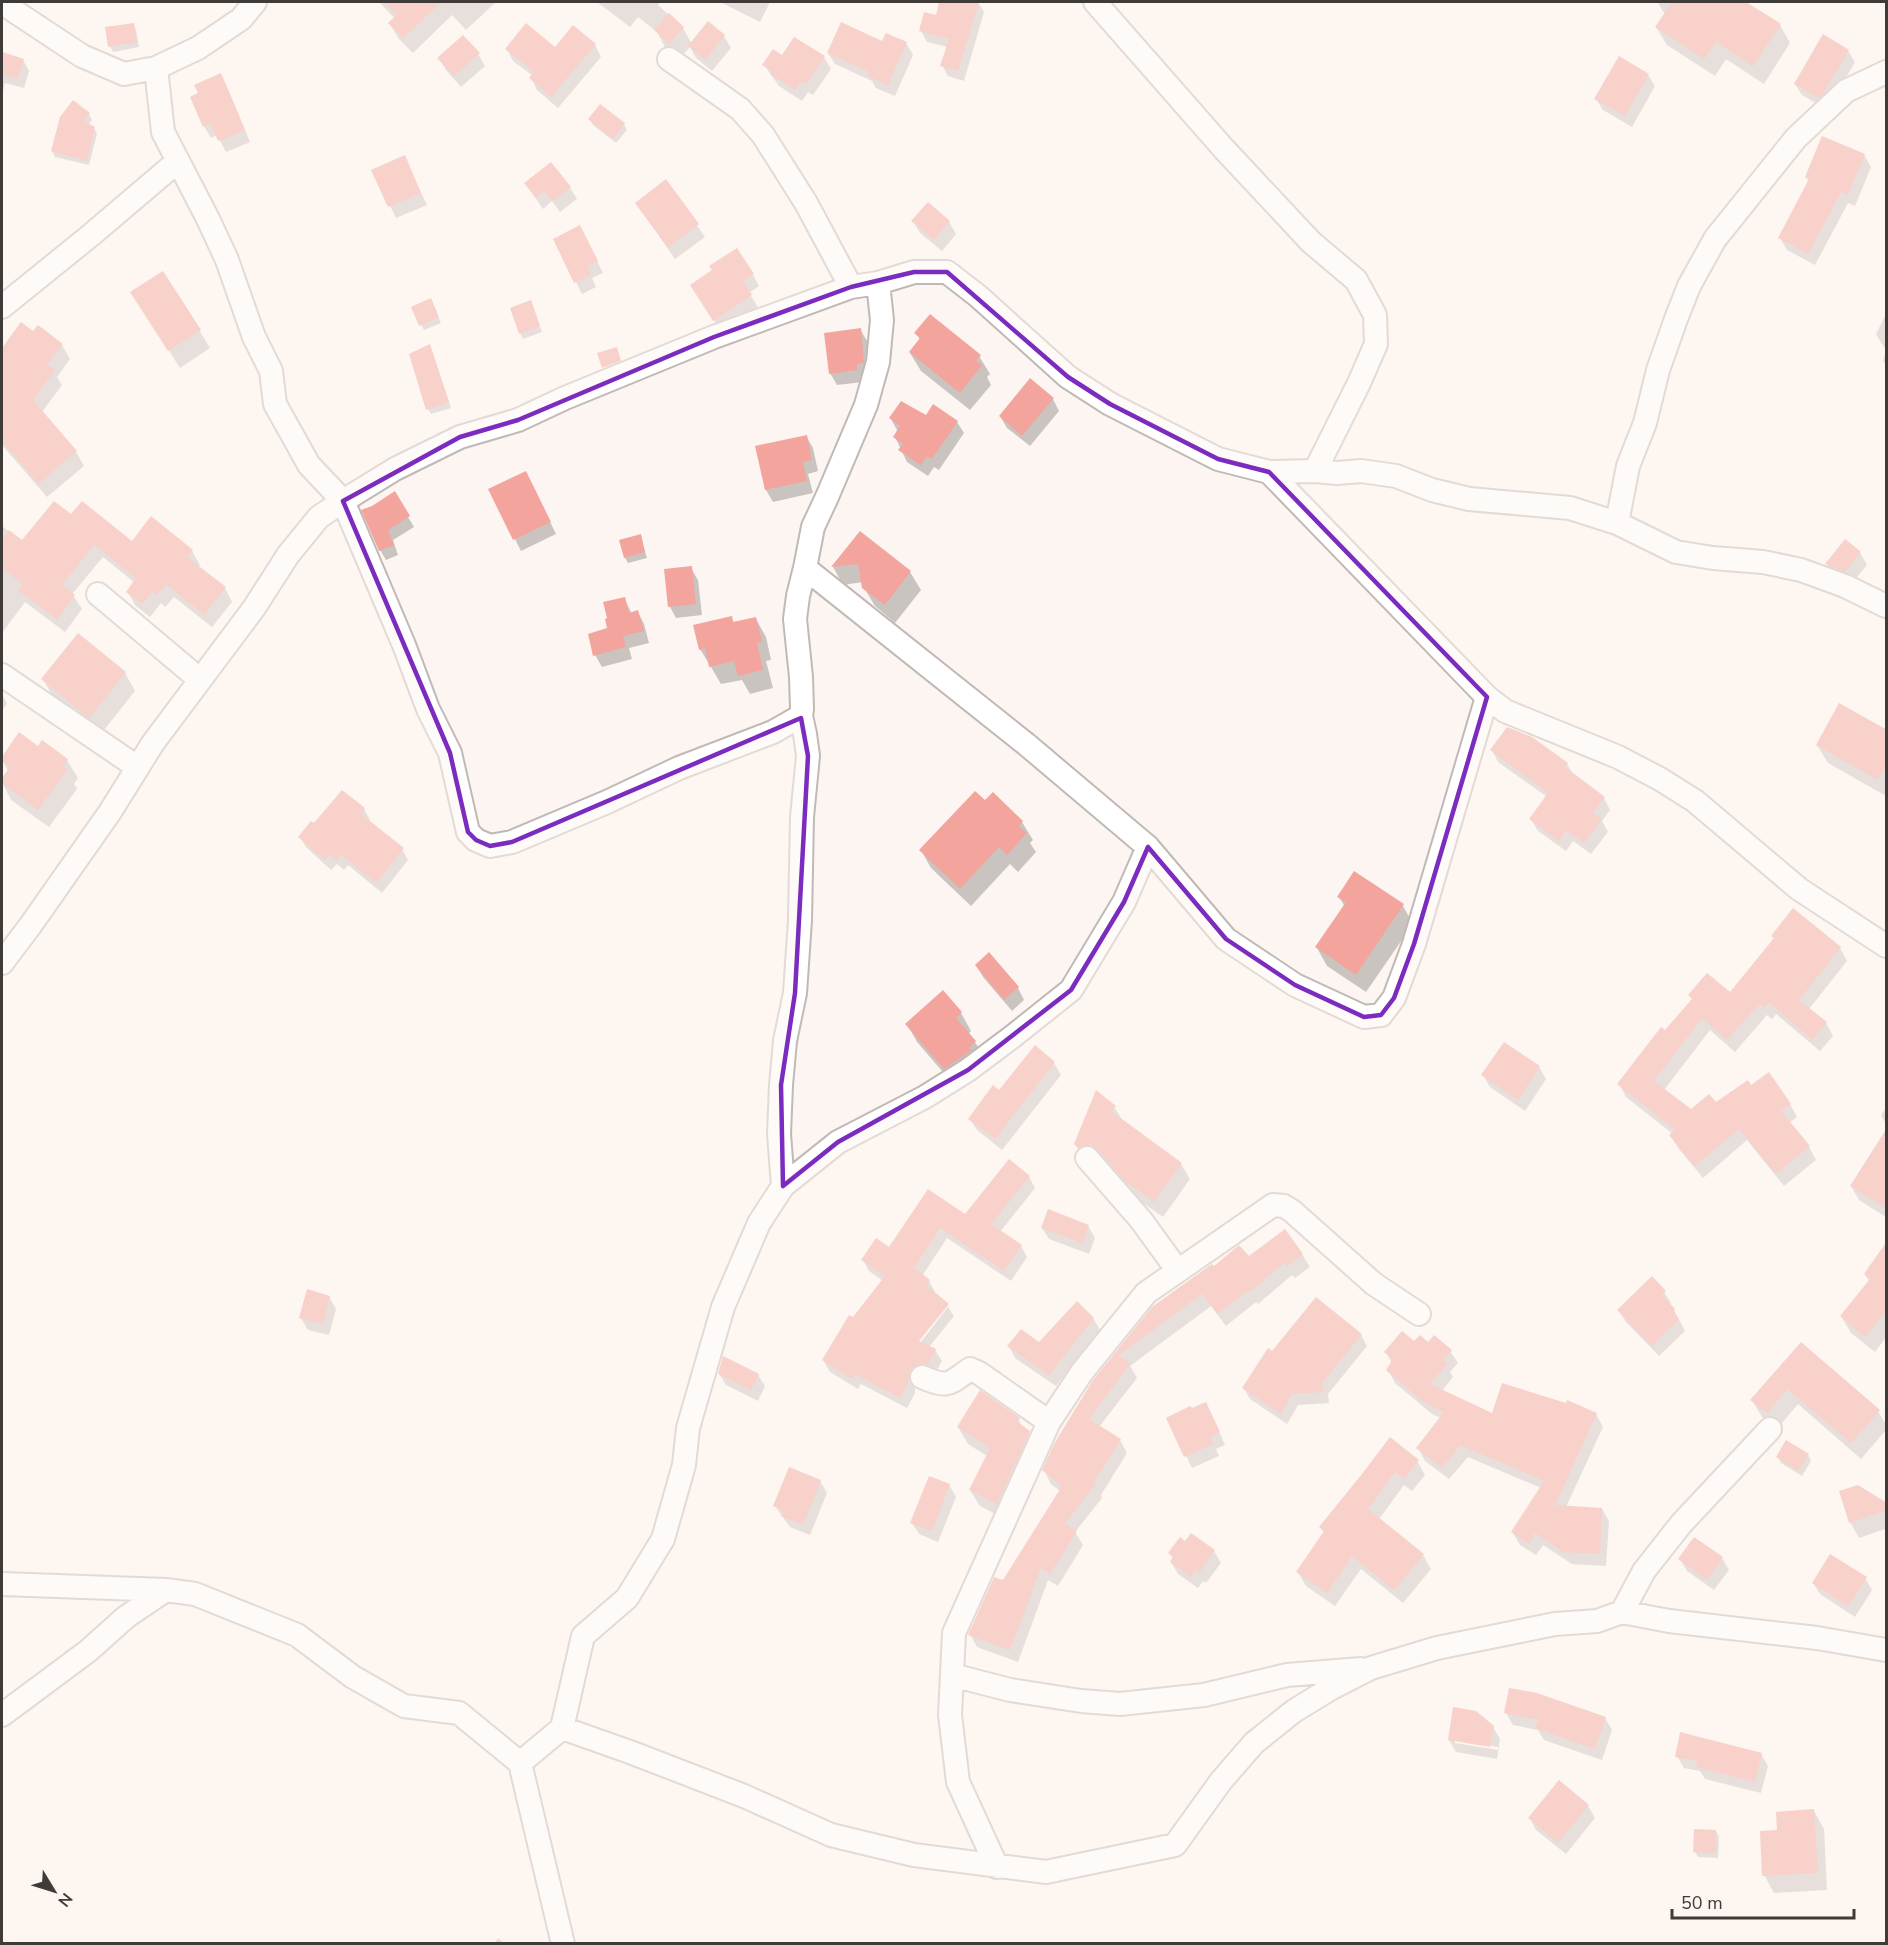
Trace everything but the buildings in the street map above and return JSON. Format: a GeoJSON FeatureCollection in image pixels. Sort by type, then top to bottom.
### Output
{"type":"FeatureCollection","features":[{"type":"Feature","properties":{"kind":"street"},"geometry":{"type":"LineString","coordinates":[[2,3],[82,56],[124,74],[156,68],[198,48],[242,19],[255,2]]}},
{"type":"Feature","properties":{"kind":"street"},"geometry":{"type":"LineString","coordinates":[[1095,2],[1224,149],[1311,242],[1356,280],[1375,315],[1376,344],[1315,471]]}},
{"type":"Feature","properties":{"kind":"street"},"geometry":{"type":"LineString","coordinates":[[669,59],[740,109],[763,135],[806,203],[851,287]]}},
{"type":"Feature","properties":{"kind":"street"},"geometry":{"type":"LineString","coordinates":[[156,68],[163,132],[227,260],[255,337],[271,371],[275,404],[309,465],[343,501],[404,645],[428,709],[450,753],[468,832],[476,840],[490,846],[512,842],[599,806],[679,768],[773,732],[801,716]]}},
{"type":"Feature","properties":{"kind":"street"},"geometry":{"type":"LineString","coordinates":[[1617,523],[1629,466],[1645,423],[1665,350],[1689,286],[1715,239],[1796,138],[1846,91],[1887,72]]}},
{"type":"Feature","properties":{"kind":"street"},"geometry":{"type":"LineString","coordinates":[[2,307],[178,161]]}},
{"type":"Feature","properties":{"kind":"street"},"geometry":{"type":"LineString","coordinates":[[2,963],[110,812],[153,743],[254,608],[288,555],[319,517],[395,469],[460,437],[518,420],[565,398],[714,337],[851,287],[878,283],[914,272],[947,273],[978,296],[1068,377],[1110,404],[1218,459],[1269,472],[1361,471],[1396,476],[1432,490],[1469,499],[1570,508],[1617,523],[1676,552],[1762,562],[1801,570],[1883,600]]}},
{"type":"Feature","properties":{"kind":"street"},"geometry":{"type":"LineString","coordinates":[[783,1186],[779,1134],[781,1084],[785,1041],[795,993],[800,920],[802,817],[808,756],[801,716],[801,677],[795,619],[813,526],[866,405],[878,362],[882,320],[878,283]]}},
{"type":"Feature","properties":{"kind":"street"},"geometry":{"type":"LineString","coordinates":[[1269,472],[1487,697],[1505,711],[1618,757],[1695,801],[1799,889],[1887,946]]}},
{"type":"Feature","properties":{"kind":"street"},"geometry":{"type":"LineString","coordinates":[[805,568],[1026,744],[1148,847],[1226,939],[1295,986],[1364,1017],[1381,1015],[1394,998],[1414,945],[1487,697]]}},
{"type":"Feature","properties":{"kind":"street"},"geometry":{"type":"LineString","coordinates":[[98,594],[199,680]]}},
{"type":"Feature","properties":{"kind":"street"},"geometry":{"type":"LineString","coordinates":[[2,675],[137,767]]}},
{"type":"Feature","properties":{"kind":"street"},"geometry":{"type":"LineString","coordinates":[[520,1763],[562,1728],[583,1636],[627,1598],[663,1539],[684,1465],[688,1428],[723,1307],[759,1223],[783,1186],[838,1142],[925,1097],[968,1070],[1071,990],[1124,902],[1148,847]]}},
{"type":"Feature","properties":{"kind":"street"},"geometry":{"type":"LineString","coordinates":[[1087,1158],[1141,1221],[1178,1271]]}},
{"type":"Feature","properties":{"kind":"street"},"geometry":{"type":"LineString","coordinates":[[997,1867],[958,1782],[950,1715],[954,1633],[1049,1422],[1082,1371],[1146,1293],[1273,1205],[1284,1206],[1292,1210],[1374,1284],[1419,1314]]}},
{"type":"Feature","properties":{"kind":"street"},"geometry":{"type":"LineString","coordinates":[[922,1377],[941,1385],[952,1382],[970,1369],[1049,1422]]}},
{"type":"Feature","properties":{"kind":"street"},"geometry":{"type":"LineString","coordinates":[[1622,1612],[1644,1571],[1681,1524],[1770,1429]]}},
{"type":"Feature","properties":{"kind":"street"},"geometry":{"type":"LineString","coordinates":[[2,1584],[166,1590],[195,1594],[297,1635],[353,1677],[404,1706],[459,1713],[520,1763],[563,1944]]}},
{"type":"Feature","properties":{"kind":"street"},"geometry":{"type":"LineString","coordinates":[[2,1715],[88,1651],[126,1617],[166,1590]]}},
{"type":"Feature","properties":{"kind":"street"},"geometry":{"type":"LineString","coordinates":[[952,1675],[1010,1690],[1081,1701],[1119,1704],[1204,1695],[1287,1675],[1371,1668],[1437,1648],[1493,1635],[1555,1624],[1598,1621],[1622,1612],[1669,1621],[1817,1638],[1887,1650]]}},
{"type":"Feature","properties":{"kind":"street"},"geometry":{"type":"LineString","coordinates":[[562,1728],[702,1780],[831,1835],[914,1855],[1046,1872],[1175,1845],[1221,1781],[1254,1743],[1294,1711],[1371,1668]]}},
{"type":"Feature","properties":{"kind":"highlighted area"},"geometry":{"type":"Polygon","coordinates":[[[914,272],[947,272],[1068,377],[1110,404],[1218,459],[1269,472],[1487,697],[1414,944],[1394,998],[1381,1015],[1364,1017],[1295,985],[1226,939],[1148,847],[1124,902],[1071,990],[968,1070],[838,1142],[783,1186],[781,1085],[795,993],[808,756],[801,718],[512,842],[490,846],[476,840],[468,832],[450,753],[343,501],[460,437],[518,420],[714,337],[851,287],[914,272]]]}}]}
